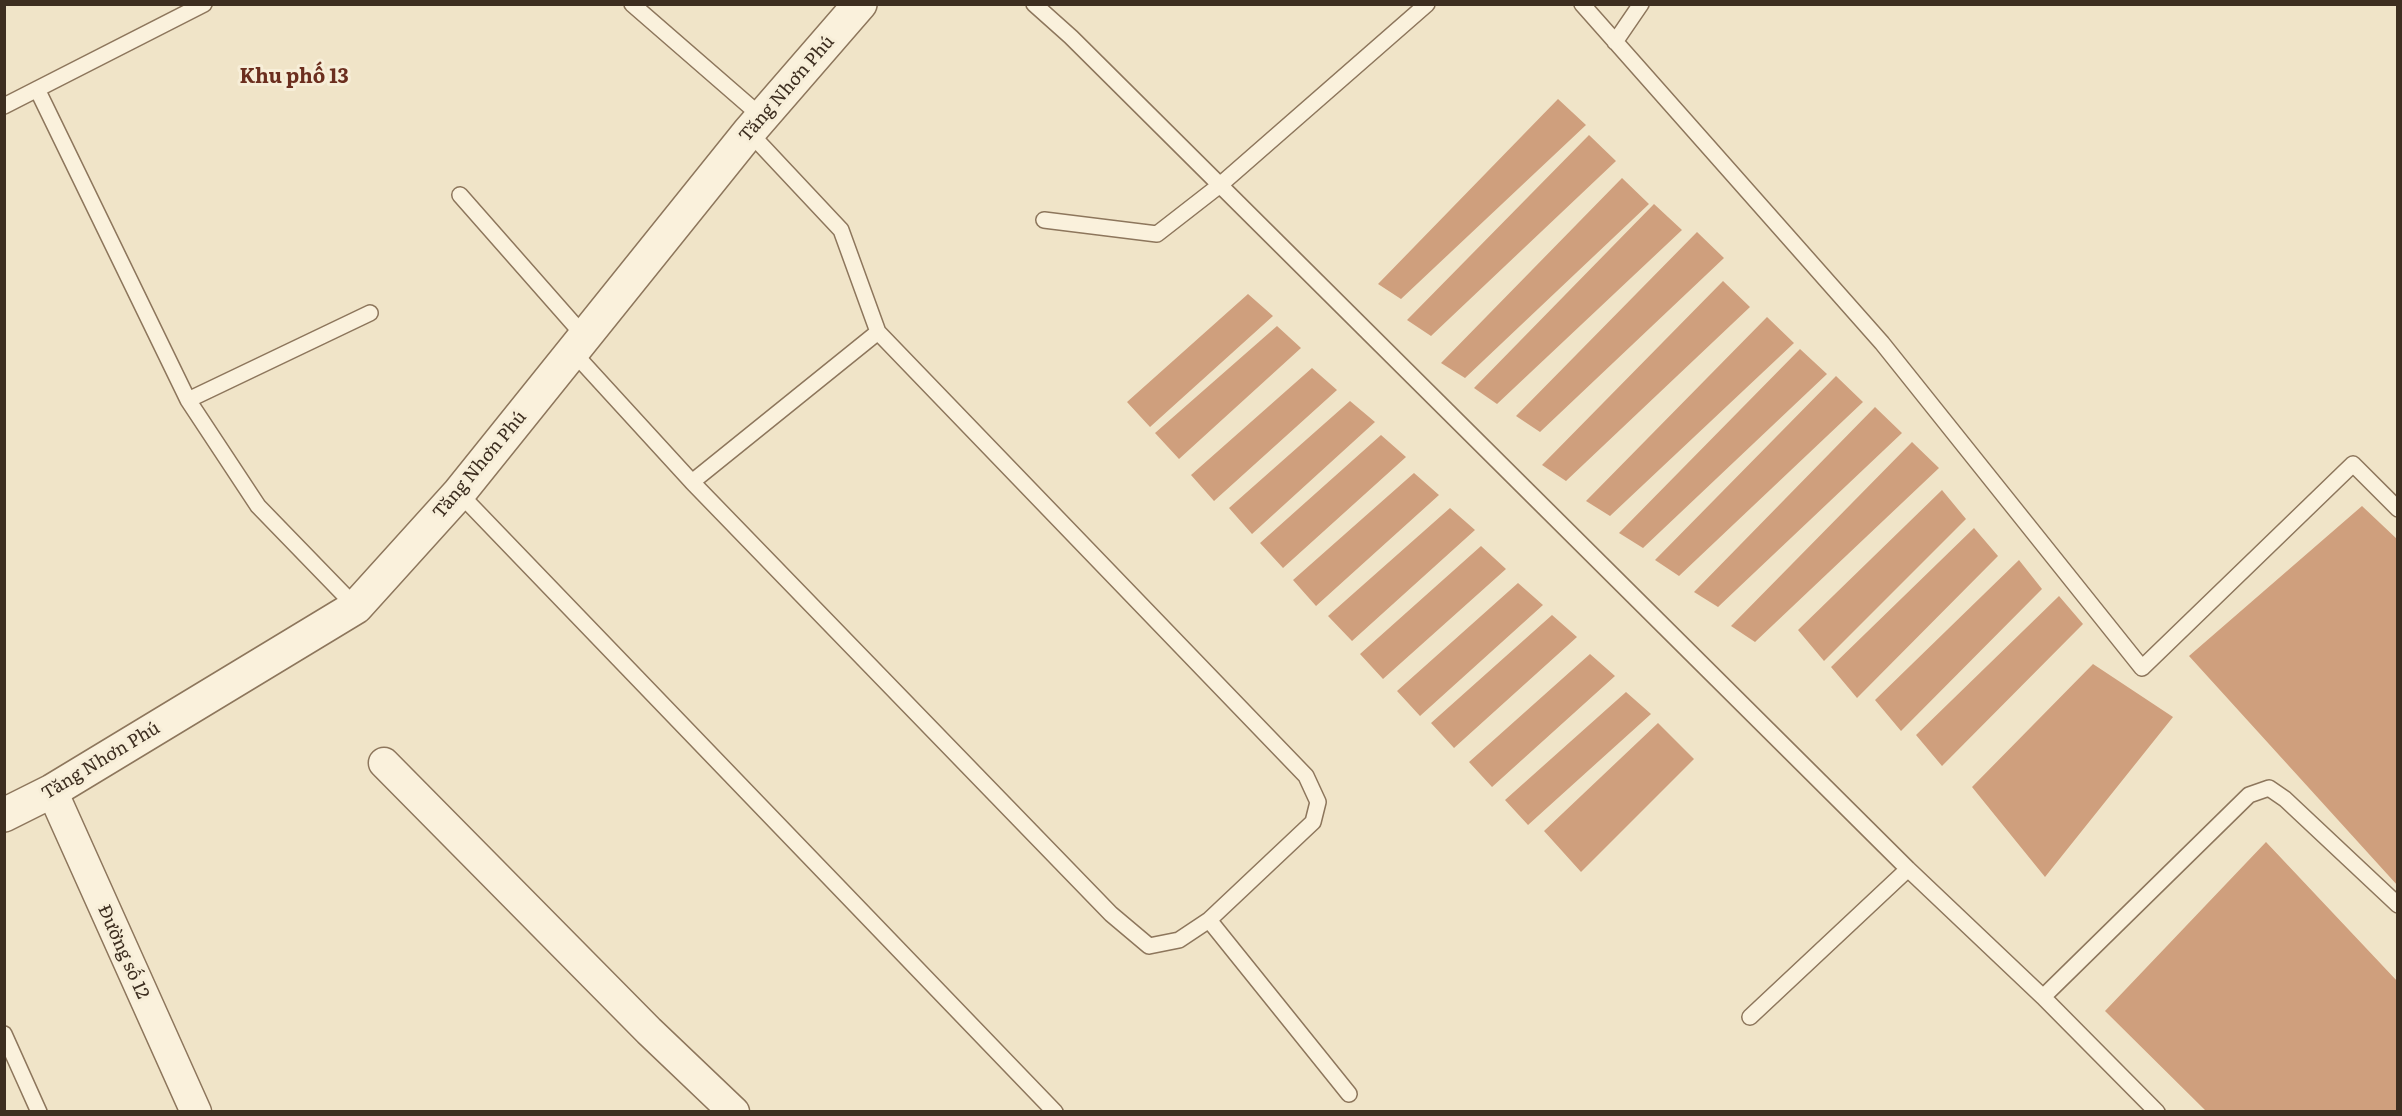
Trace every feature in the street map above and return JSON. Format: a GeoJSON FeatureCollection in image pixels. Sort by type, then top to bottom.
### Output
{"type":"FeatureCollection","features":[{"type":"Feature","properties":{"kind":"street","name":"Tăng Nhơn Phú"},"geometry":{"type":"LineString","coordinates":[[4,815],[52,791],[357,607],[459,493],[755,125],[860,4]]}},
{"type":"Feature","properties":{"kind":"street"},"geometry":{"type":"LineString","coordinates":[[384,763],[648,1032],[734,1112]]}},
{"type":"Feature","properties":{"kind":"street","name":"Đường số 12"},"geometry":{"type":"LineString","coordinates":[[52,791],[196,1112]]}},
{"type":"Feature","properties":{"kind":"lane"},"geometry":{"type":"LineString","coordinates":[[4,106],[204,4]]}},
{"type":"Feature","properties":{"kind":"lane"},"geometry":{"type":"LineString","coordinates":[[460,195],[692,482],[1111,914],[1149,946],[1179,940],[1209,920],[1314,822],[1318,802],[1306,776],[878,332],[841,230],[755,125],[632,4]]}},
{"type":"Feature","properties":{"kind":"lane"},"geometry":{"type":"LineString","coordinates":[[1034,4],[1071,37],[1908,869],[2043,997],[2157,1112]]}},
{"type":"Feature","properties":{"kind":"lane"},"geometry":{"type":"LineString","coordinates":[[1044,220],[1157,234],[1220,185],[1427,4]]}},
{"type":"Feature","properties":{"kind":"lane"},"geometry":{"type":"LineString","coordinates":[[1582,4],[1882,343],[2142,668],[2353,464],[2397,509]]}},
{"type":"Feature","properties":{"kind":"lane"},"geometry":{"type":"LineString","coordinates":[[1615,42],[1641,4]]}},
{"type":"Feature","properties":{"kind":"lane"},"geometry":{"type":"LineString","coordinates":[[37,89],[188,400],[258,506],[357,607]]}},
{"type":"Feature","properties":{"kind":"lane"},"geometry":{"type":"LineString","coordinates":[[188,400],[370,313]]}},
{"type":"Feature","properties":{"kind":"lane"},"geometry":{"type":"LineString","coordinates":[[692,482],[878,332]]}},
{"type":"Feature","properties":{"kind":"lane"},"geometry":{"type":"LineString","coordinates":[[459,493],[1054,1112]]}},
{"type":"Feature","properties":{"kind":"lane"},"geometry":{"type":"LineString","coordinates":[[2043,997],[2249,795],[2269,788],[2285,798],[2396,902]]}},
{"type":"Feature","properties":{"kind":"lane"},"geometry":{"type":"LineString","coordinates":[[1750,1017],[1908,869]]}},
{"type":"Feature","properties":{"kind":"lane"},"geometry":{"type":"LineString","coordinates":[[1209,920],[1349,1094]]}},
{"type":"Feature","properties":{"kind":"lane"},"geometry":{"type":"LineString","coordinates":[[4,1034],[39,1112]]}},
{"type":"Feature","properties":{"kind":"building"},"geometry":{"type":"Polygon","coordinates":[[[1558,99],[1586,125],[1401,299],[1378,284],[1558,99]]]}},
{"type":"Feature","properties":{"kind":"building"},"geometry":{"type":"Polygon","coordinates":[[[1589,135],[1616,161],[1431,336],[1407,320],[1589,135]]]}},
{"type":"Feature","properties":{"kind":"building"},"geometry":{"type":"Polygon","coordinates":[[[1622,178],[1649,204],[1465,378],[1441,363],[1622,178]]]}},
{"type":"Feature","properties":{"kind":"building"},"geometry":{"type":"Polygon","coordinates":[[[1654,204],[1682,230],[1497,404],[1474,388],[1654,204]]]}},
{"type":"Feature","properties":{"kind":"building"},"geometry":{"type":"Polygon","coordinates":[[[1697,232],[1724,258],[1540,432],[1516,416],[1697,232]]]}},
{"type":"Feature","properties":{"kind":"building"},"geometry":{"type":"Polygon","coordinates":[[[1723,281],[1750,307],[1566,481],[1542,465],[1723,281]]]}},
{"type":"Feature","properties":{"kind":"building"},"geometry":{"type":"Polygon","coordinates":[[[1248,294],[1273,316],[1150,427],[1127,402],[1248,294]]]}},
{"type":"Feature","properties":{"kind":"building"},"geometry":{"type":"Polygon","coordinates":[[[1767,317],[1794,343],[1610,516],[1586,501],[1767,317]]]}},
{"type":"Feature","properties":{"kind":"building"},"geometry":{"type":"Polygon","coordinates":[[[1277,326],[1301,348],[1179,459],[1155,433],[1277,326]]]}},
{"type":"Feature","properties":{"kind":"building"},"geometry":{"type":"Polygon","coordinates":[[[1800,349],[1827,374],[1643,548],[1619,533],[1800,349]]]}},
{"type":"Feature","properties":{"kind":"building"},"geometry":{"type":"Polygon","coordinates":[[[1312,368],[1337,390],[1214,501],[1191,475],[1312,368]]]}},
{"type":"Feature","properties":{"kind":"building"},"geometry":{"type":"Polygon","coordinates":[[[1836,376],[1863,402],[1679,576],[1655,560],[1836,376]]]}},
{"type":"Feature","properties":{"kind":"building"},"geometry":{"type":"Polygon","coordinates":[[[1350,401],[1375,422],[1252,534],[1229,508],[1350,401]]]}},
{"type":"Feature","properties":{"kind":"building"},"geometry":{"type":"Polygon","coordinates":[[[1875,407],[1902,433],[1718,607],[1694,592],[1875,407]]]}},
{"type":"Feature","properties":{"kind":"building"},"geometry":{"type":"Polygon","coordinates":[[[1381,435],[1406,457],[1283,568],[1260,543],[1381,435]]]}},
{"type":"Feature","properties":{"kind":"building"},"geometry":{"type":"Polygon","coordinates":[[[1912,442],[1939,468],[1755,642],[1731,626],[1912,442]]]}},
{"type":"Feature","properties":{"kind":"building"},"geometry":{"type":"Polygon","coordinates":[[[1414,473],[1439,495],[1316,606],[1293,580],[1414,473]]]}},
{"type":"Feature","properties":{"kind":"building"},"geometry":{"type":"Polygon","coordinates":[[[1942,490],[1966,519],[1824,661],[1798,630],[1942,490]]]}},
{"type":"Feature","properties":{"kind":"building"},"geometry":{"type":"Polygon","coordinates":[[[2362,506],[2398,540],[2398,886],[2189,656],[2362,506]]]}},
{"type":"Feature","properties":{"kind":"building"},"geometry":{"type":"Polygon","coordinates":[[[1450,508],[1475,530],[1352,641],[1328,616],[1450,508]]]}},
{"type":"Feature","properties":{"kind":"building"},"geometry":{"type":"Polygon","coordinates":[[[1974,528],[1998,556],[1857,698],[1831,667],[1974,528]]]}},
{"type":"Feature","properties":{"kind":"building"},"geometry":{"type":"Polygon","coordinates":[[[1481,546],[1506,569],[1383,679],[1360,654],[1481,546]]]}},
{"type":"Feature","properties":{"kind":"building"},"geometry":{"type":"Polygon","coordinates":[[[2019,560],[2042,589],[1901,731],[1875,700],[2019,560]]]}},
{"type":"Feature","properties":{"kind":"building"},"geometry":{"type":"Polygon","coordinates":[[[1518,583],[1543,605],[1420,716],[1397,691],[1518,583]]]}},
{"type":"Feature","properties":{"kind":"building"},"geometry":{"type":"Polygon","coordinates":[[[2059,596],[2083,624],[1942,766],[1916,735],[2059,596]]]}},
{"type":"Feature","properties":{"kind":"building"},"geometry":{"type":"Polygon","coordinates":[[[1552,615],[1577,637],[1454,748],[1431,723],[1552,615]]]}},
{"type":"Feature","properties":{"kind":"building"},"geometry":{"type":"Polygon","coordinates":[[[1590,654],[1615,676],[1492,787],[1469,762],[1590,654]]]}},
{"type":"Feature","properties":{"kind":"building"},"geometry":{"type":"Polygon","coordinates":[[[2093,664],[2173,717],[2045,877],[1972,787],[2093,664]]]}},
{"type":"Feature","properties":{"kind":"building"},"geometry":{"type":"Polygon","coordinates":[[[1626,692],[1651,714],[1528,825],[1505,800],[1626,692]]]}},
{"type":"Feature","properties":{"kind":"building"},"geometry":{"type":"Polygon","coordinates":[[[1658,723],[1694,759],[1581,872],[1544,831],[1658,723]]]}},
{"type":"Feature","properties":{"kind":"building"},"geometry":{"type":"Polygon","coordinates":[[[2266,842],[2398,982],[2398,1112],[2207,1112],[2105,1011],[2266,842]]]}},
{"type":"Feature","properties":{"kind":"district","name":"Khu phố 13"},"geometry":{"type":"Point","coordinates":[294,77]}}]}
